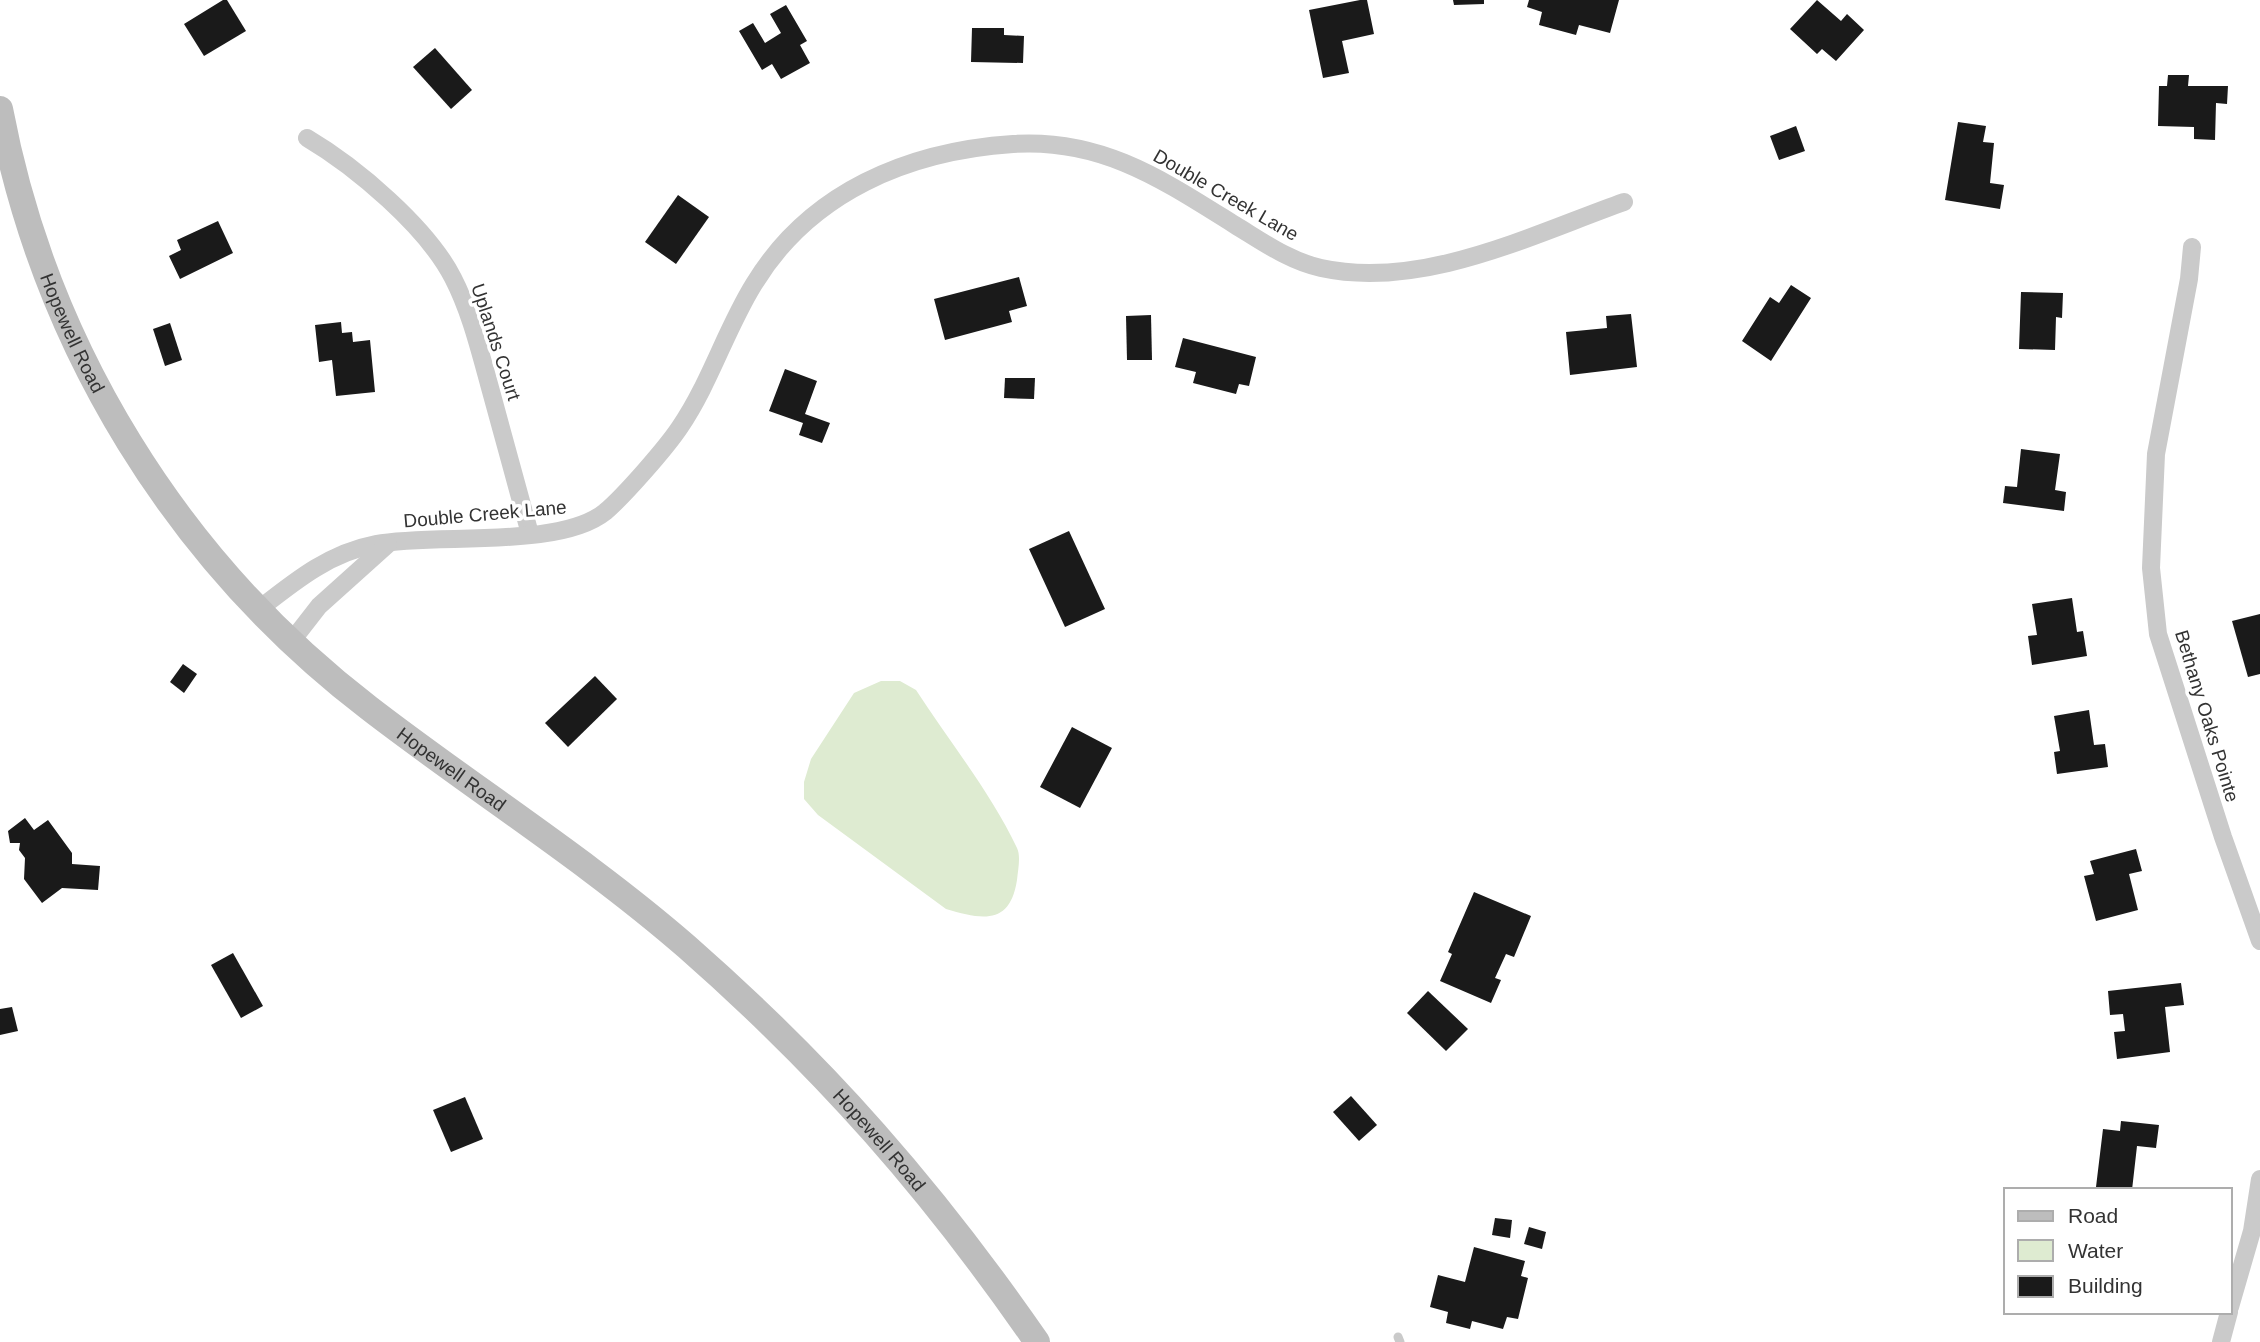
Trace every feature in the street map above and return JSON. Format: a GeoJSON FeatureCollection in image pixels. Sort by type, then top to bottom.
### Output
{"type":"FeatureCollection","features":[{"type":"Feature","properties":{"kind":"street","name":"Hopewell Road"},"geometry":{"type":"LineString","coordinates":[[0,109],[11,169],[29,231],[54,298],[97,389],[139,461],[198,543],[258,610],[366,706],[664,929],[776,1027],[867,1121],[927,1191],[1037,1342]]}},
{"type":"Feature","properties":{"kind":"street","name":"Uplands Court"},"geometry":{"type":"LineString","coordinates":[[307,138],[338,156],[366,179],[428,242],[452,276],[470,318],[530,534]]}},
{"type":"Feature","properties":{"kind":"street","name":"Double Creek Lane"},"geometry":{"type":"LineString","coordinates":[[258,610],[324,561],[377,544],[530,534],[574,529],[592,522],[608,509],[680,428],[753,284],[782,243],[811,215],[839,194],[870,178],[903,166],[949,153],[1012,144],[1052,144],[1092,150],[1154,174],[1284,255],[1319,268],[1353,273],[1400,273],[1446,265],[1625,202]]}},
{"type":"Feature","properties":{"kind":"street","name":"Bethany Oaks Pointe"},"geometry":{"type":"LineString","coordinates":[[2192,247],[2189,279],[2156,454],[2151,568],[2158,635],[2222,836],[2260,942]]}},
{"type":"Feature","properties":{"kind":"street","name":"Double Creek Lane"},"geometry":{"type":"LineString","coordinates":[[291,642],[319,606],[388,544]]}},
{"type":"Feature","properties":{"kind":"street"},"geometry":{"type":"LineString","coordinates":[[2232,1303],[2252,1231],[2260,1179]]}},
{"type":"Feature","properties":{"kind":"street"},"geometry":{"type":"LineString","coordinates":[[2221,1342],[2229,1314]]}},
{"type":"Feature","properties":{"kind":"water"},"geometry":{"type":"Polygon","coordinates":[[[881,681],[900,681],[916,690],[982,787],[1018,851],[1019,863],[1013,895],[1008,905],[993,916],[983,917],[946,909],[818,815],[804,799],[804,782],[811,759],[854,693],[881,681]]]}},
{"type":"Feature","properties":{"kind":"building"},"geometry":{"type":"Polygon","coordinates":[[[227,0],[246,31],[204,56],[184,24],[227,0]]]}},
{"type":"Feature","properties":{"kind":"building"},"geometry":{"type":"Polygon","coordinates":[[[1367,0],[1374,34],[1342,41],[1349,73],[1323,78],[1309,10],[1367,0]]]}},
{"type":"Feature","properties":{"kind":"building"},"geometry":{"type":"Polygon","coordinates":[[[1453,0],[1484,0],[1484,4],[1454,5],[1453,0]]]}},
{"type":"Feature","properties":{"kind":"building"},"geometry":{"type":"Polygon","coordinates":[[[1529,0],[1619,0],[1610,33],[1579,25],[1576,35],[1539,25],[1542,12],[1527,7],[1529,0]]]}},
{"type":"Feature","properties":{"kind":"building"},"geometry":{"type":"Polygon","coordinates":[[[1817,0],[1841,21],[1847,14],[1864,30],[1836,61],[1822,49],[1817,54],[1790,29],[1817,0]]]}},
{"type":"Feature","properties":{"kind":"building"},"geometry":{"type":"Polygon","coordinates":[[[786,5],[807,41],[800,45],[810,63],[781,79],[772,64],[762,70],[739,31],[753,23],[765,43],[781,33],[770,14],[786,5]]]}},
{"type":"Feature","properties":{"kind":"building"},"geometry":{"type":"Polygon","coordinates":[[[972,28],[1004,28],[1004,35],[1024,36],[1023,63],[971,62],[972,28]]]}},
{"type":"Feature","properties":{"kind":"building"},"geometry":{"type":"Polygon","coordinates":[[[435,48],[472,90],[451,109],[413,67],[435,48]]]}},
{"type":"Feature","properties":{"kind":"building"},"geometry":{"type":"Polygon","coordinates":[[[2168,75],[2189,75],[2188,86],[2228,86],[2227,104],[2216,103],[2215,140],[2194,139],[2194,127],[2158,126],[2159,86],[2167,86],[2168,75]]]}},
{"type":"Feature","properties":{"kind":"building"},"geometry":{"type":"Polygon","coordinates":[[[1958,122],[1986,126],[1983,142],[1994,143],[1990,183],[2004,185],[2000,209],[1945,200],[1958,122]]]}},
{"type":"Feature","properties":{"kind":"building"},"geometry":{"type":"Polygon","coordinates":[[[1796,126],[1805,151],[1779,160],[1770,136],[1796,126]]]}},
{"type":"Feature","properties":{"kind":"building"},"geometry":{"type":"Polygon","coordinates":[[[678,195],[709,217],[676,264],[645,242],[678,195]]]}},
{"type":"Feature","properties":{"kind":"building"},"geometry":{"type":"Polygon","coordinates":[[[218,221],[233,253],[180,279],[169,256],[181,250],[177,240],[218,221]]]}},
{"type":"Feature","properties":{"kind":"building"},"geometry":{"type":"Polygon","coordinates":[[[1019,277],[1027,306],[1009,311],[1012,322],[945,340],[934,299],[1019,277]]]}},
{"type":"Feature","properties":{"kind":"building"},"geometry":{"type":"Polygon","coordinates":[[[1791,285],[1811,298],[1771,361],[1742,341],[1770,297],[1779,303],[1791,285]]]}},
{"type":"Feature","properties":{"kind":"building"},"geometry":{"type":"Polygon","coordinates":[[[2021,292],[2063,293],[2062,318],[2056,317],[2055,350],[2019,349],[2021,292]]]}},
{"type":"Feature","properties":{"kind":"building"},"geometry":{"type":"Polygon","coordinates":[[[1631,314],[1637,367],[1570,375],[1566,332],[1607,328],[1606,316],[1631,314]]]}},
{"type":"Feature","properties":{"kind":"building"},"geometry":{"type":"Polygon","coordinates":[[[1151,315],[1152,360],[1127,360],[1126,316],[1151,315]]]}},
{"type":"Feature","properties":{"kind":"building"},"geometry":{"type":"Polygon","coordinates":[[[341,322],[342,333],[352,332],[353,342],[370,340],[375,392],[336,396],[332,360],[319,362],[315,325],[341,322]]]}},
{"type":"Feature","properties":{"kind":"building"},"geometry":{"type":"Polygon","coordinates":[[[170,323],[182,360],[165,366],[153,329],[170,323]]]}},
{"type":"Feature","properties":{"kind":"building"},"geometry":{"type":"Polygon","coordinates":[[[1183,338],[1256,357],[1249,386],[1239,384],[1236,394],[1193,383],[1196,372],[1175,367],[1183,338]]]}},
{"type":"Feature","properties":{"kind":"building"},"geometry":{"type":"Polygon","coordinates":[[[785,369],[817,381],[805,414],[830,423],[822,443],[799,435],[803,423],[769,411],[785,369]]]}},
{"type":"Feature","properties":{"kind":"building"},"geometry":{"type":"Polygon","coordinates":[[[1005,378],[1035,378],[1034,399],[1004,398],[1005,378]]]}},
{"type":"Feature","properties":{"kind":"building"},"geometry":{"type":"Polygon","coordinates":[[[2021,449],[2060,454],[2055,490],[2066,492],[2064,511],[2003,503],[2005,486],[2017,487],[2021,449]]]}},
{"type":"Feature","properties":{"kind":"building"},"geometry":{"type":"Polygon","coordinates":[[[1069,531],[1105,609],[1065,627],[1029,549],[1069,531]]]}},
{"type":"Feature","properties":{"kind":"building"},"geometry":{"type":"Polygon","coordinates":[[[2072,598],[2077,632],[2083,631],[2087,656],[2032,665],[2028,636],[2037,635],[2032,604],[2072,598]]]}},
{"type":"Feature","properties":{"kind":"building"},"geometry":{"type":"Polygon","coordinates":[[[2260,614],[2260,674],[2248,677],[2232,621],[2260,614]]]}},
{"type":"Feature","properties":{"kind":"building"},"geometry":{"type":"Polygon","coordinates":[[[183,664],[197,674],[184,693],[170,682],[183,664]]]}},
{"type":"Feature","properties":{"kind":"building"},"geometry":{"type":"Polygon","coordinates":[[[595,676],[617,699],[568,747],[545,723],[595,676]]]}},
{"type":"Feature","properties":{"kind":"building"},"geometry":{"type":"Polygon","coordinates":[[[2089,710],[2094,745],[2105,744],[2108,767],[2057,774],[2054,752],[2060,751],[2054,716],[2089,710]]]}},
{"type":"Feature","properties":{"kind":"building"},"geometry":{"type":"Polygon","coordinates":[[[1072,727],[1112,748],[1080,808],[1040,787],[1072,727]]]}},
{"type":"Feature","properties":{"kind":"building"},"geometry":{"type":"Polygon","coordinates":[[[25,818],[34,830],[48,820],[72,853],[72,864],[100,866],[98,890],[62,888],[42,903],[24,879],[25,858],[19,850],[20,843],[10,843],[8,831],[25,818]]]}},
{"type":"Feature","properties":{"kind":"building"},"geometry":{"type":"Polygon","coordinates":[[[2136,849],[2142,871],[2129,874],[2138,910],[2096,921],[2084,876],[2094,874],[2090,861],[2136,849]]]}},
{"type":"Feature","properties":{"kind":"building"},"geometry":{"type":"Polygon","coordinates":[[[1474,892],[1531,916],[1514,957],[1506,954],[1495,978],[1501,980],[1491,1003],[1440,981],[1452,954],[1448,952],[1474,892]]]}},
{"type":"Feature","properties":{"kind":"building"},"geometry":{"type":"Polygon","coordinates":[[[233,953],[263,1006],[241,1018],[211,965],[233,953]]]}},
{"type":"Feature","properties":{"kind":"building"},"geometry":{"type":"Polygon","coordinates":[[[2181,983],[2184,1005],[2165,1007],[2170,1052],[2117,1059],[2114,1032],[2125,1031],[2123,1014],[2110,1015],[2108,991],[2181,983]]]}},
{"type":"Feature","properties":{"kind":"building"},"geometry":{"type":"Polygon","coordinates":[[[1428,991],[1468,1029],[1446,1051],[1407,1013],[1428,991]]]}},
{"type":"Feature","properties":{"kind":"building"},"geometry":{"type":"Polygon","coordinates":[[[12,1007],[18,1031],[0,1035],[0,1009],[12,1007]]]}},
{"type":"Feature","properties":{"kind":"building"},"geometry":{"type":"Polygon","coordinates":[[[1351,1096],[1377,1125],[1359,1141],[1333,1112],[1351,1096]]]}},
{"type":"Feature","properties":{"kind":"building"},"geometry":{"type":"Polygon","coordinates":[[[465,1097],[483,1139],[451,1152],[433,1110],[465,1097]]]}},
{"type":"Feature","properties":{"kind":"building"},"geometry":{"type":"Polygon","coordinates":[[[2121,1121],[2159,1125],[2156,1148],[2137,1146],[2132,1188],[2096,1187],[2103,1129],[2120,1131],[2121,1121]]]}},
{"type":"Feature","properties":{"kind":"building"},"geometry":{"type":"Polygon","coordinates":[[[1495,1218],[1512,1220],[1510,1238],[1492,1235],[1495,1218]]]}},
{"type":"Feature","properties":{"kind":"building"},"geometry":{"type":"Polygon","coordinates":[[[1529,1227],[1546,1232],[1542,1249],[1524,1244],[1529,1227]]]}},
{"type":"Feature","properties":{"kind":"building"},"geometry":{"type":"Polygon","coordinates":[[[1474,1247],[1525,1261],[1521,1276],[1528,1278],[1518,1319],[1507,1317],[1503,1329],[1472,1321],[1470,1329],[1446,1323],[1448,1312],[1430,1307],[1438,1275],[1465,1282],[1474,1247]]]}}]}
